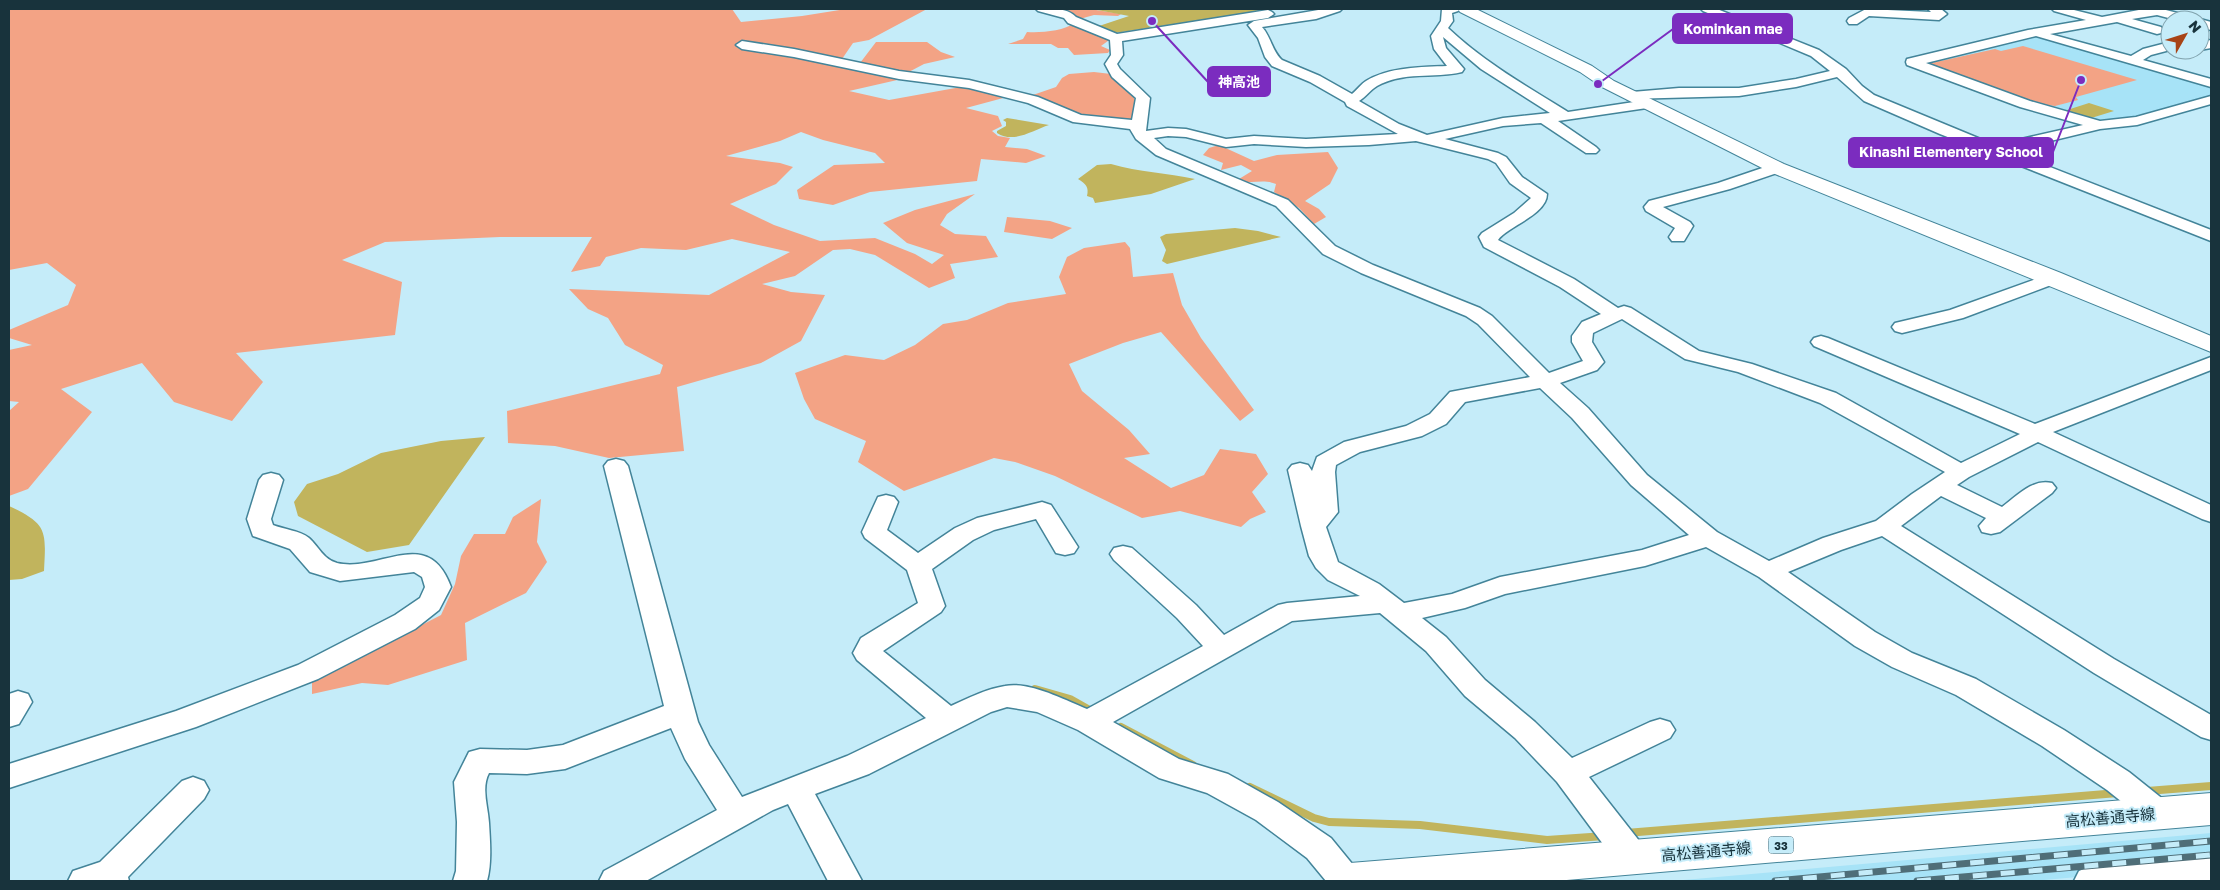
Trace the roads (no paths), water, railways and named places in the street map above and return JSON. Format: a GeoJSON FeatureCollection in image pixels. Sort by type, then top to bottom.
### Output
{"type":"FeatureCollection","features":[{"type":"Feature","properties":{"kind":"street"},"geometry":{"type":"LineString","coordinates":[[1042,9],[1068,15],[1072,20],[1116,38],[1298,9]]}},
{"type":"Feature","properties":{"kind":"street"},"geometry":{"type":"LineString","coordinates":[[1336,9],[1316,15],[1254,25],[1264,37],[1271,57],[1277,63],[1315,79],[1394,127],[1422,138],[1493,156],[1501,160],[1516,180],[1539,194],[1539,199],[1520,217],[1488,237],[1490,244],[1567,283],[1616,315]]}},
{"type":"Feature","properties":{"kind":"street"},"geometry":{"type":"LineString","coordinates":[[1352,100],[1362,94],[1367,86],[1375,82],[1423,71],[1456,69],[1440,49],[1438,36],[1447,21],[1446,11],[1454,9]]}},
{"type":"Feature","properties":{"kind":"street"},"geometry":{"type":"LineString","coordinates":[[1464,9],[1586,68],[1608,84],[1777,168],[2053,278],[2211,345]]}},
{"type":"Feature","properties":{"kind":"street"},"geometry":{"type":"LineString","coordinates":[[1708,9],[1815,53],[1841,72],[1857,90],[1869,98],[1945,131],[2211,236]]}},
{"type":"Feature","properties":{"kind":"street"},"geometry":{"type":"LineString","coordinates":[[1853,22],[1867,12],[1939,16],[1941,14],[1934,9]]}},
{"type":"Feature","properties":{"kind":"street"},"geometry":{"type":"LineString","coordinates":[[2058,9],[2104,21]]}},
{"type":"Feature","properties":{"kind":"street"},"geometry":{"type":"LineString","coordinates":[[2100,126],[2025,104],[1912,62],[2035,33],[2149,12],[2160,18]]}},
{"type":"Feature","properties":{"kind":"street"},"geometry":{"type":"LineString","coordinates":[[2119,19],[2157,30]]}},
{"type":"Feature","properties":{"kind":"street"},"geometry":{"type":"LineString","coordinates":[[1442,29],[1458,47],[1502,78],[1566,116]]}},
{"type":"Feature","properties":{"kind":"street"},"geometry":{"type":"LineString","coordinates":[[2053,30],[2211,83]]}},
{"type":"Feature","properties":{"kind":"street"},"geometry":{"type":"LineString","coordinates":[[2035,33],[2136,57],[2160,49]]}},
{"type":"Feature","properties":{"kind":"street"},"geometry":{"type":"LineString","coordinates":[[1116,38],[1117,55],[1111,64],[1113,71],[1137,89],[1143,98],[1139,130]]}},
{"type":"Feature","properties":{"kind":"street"},"geometry":{"type":"LineString","coordinates":[[742,45],[794,53],[899,75],[969,84],[1033,100],[1078,119],[1139,130],[1186,133],[1226,143],[1254,140],[1306,143],[1422,138],[1503,122],[1566,116],[1679,92],[1739,92],[1796,83],[1841,72]]}},
{"type":"Feature","properties":{"kind":"street"},"geometry":{"type":"LineString","coordinates":[[1994,150],[2116,122],[2137,122],[2211,100]]}},
{"type":"Feature","properties":{"kind":"street"},"geometry":{"type":"LineString","coordinates":[[1545,119],[1591,150]]}},
{"type":"Feature","properties":{"kind":"street"},"geometry":{"type":"LineString","coordinates":[[1139,130],[1161,152],[1258,191],[1282,203],[1329,250],[1366,269],[1472,312],[1485,320],[1545,381],[1580,413],[1639,480],[1708,538],[1768,571],[1865,639],[1902,660],[1966,687],[2053,738],[2118,781],[2158,813]]}},
{"type":"Feature","properties":{"kind":"street"},"geometry":{"type":"LineString","coordinates":[[1678,237],[1684,226],[1652,207],[1655,204],[1724,186],[1777,168]]}},
{"type":"Feature","properties":{"kind":"street"},"geometry":{"type":"LineString","coordinates":[[1902,327],[1956,314],[2053,278]]}},
{"type":"Feature","properties":{"kind":"street"},"geometry":{"type":"LineString","coordinates":[[1313,526],[1326,512],[1324,472],[1325,462],[1331,457],[1352,447],[1414,431],[1438,419],[1458,397],[1545,381],[1590,366],[1594,362],[1582,346],[1583,332],[1587,326],[1624,312],[1692,355],[1745,368],[1828,398],[1961,472]]}},
{"type":"Feature","properties":{"kind":"street"},"geometry":{"type":"LineString","coordinates":[[1821,342],[1907,376],[2034,432],[2211,514]]}},
{"type":"Feature","properties":{"kind":"street"},"geometry":{"type":"LineString","coordinates":[[1768,571],[1832,544],[1885,527],[1939,486],[1961,472],[2030,438],[2034,432],[2211,363]]}},
{"type":"Feature","properties":{"kind":"street"},"geometry":{"type":"LineString","coordinates":[[616,466],[680,712],[696,751],[736,814]]}},
{"type":"Feature","properties":{"kind":"street"},"geometry":{"type":"LineString","coordinates":[[1300,470],[1322,556],[1330,568],[1337,574],[1370,590],[1436,644],[1475,688],[1525,730],[1568,773],[1632,857]]}},
{"type":"Feature","properties":{"kind":"street"},"geometry":{"type":"LineString","coordinates":[[9,776],[186,719],[308,672],[406,622],[430,604],[438,587],[432,572],[419,563],[340,572],[319,566],[299,543],[262,530],[259,519],[271,480]]}},
{"type":"Feature","properties":{"kind":"street"},"geometry":{"type":"LineString","coordinates":[[1939,486],[1996,522],[2044,488]]}},
{"type":"Feature","properties":{"kind":"street"},"geometry":{"type":"LineString","coordinates":[[886,502],[874,532],[918,566],[932,606],[871,645],[867,653],[948,720]]}},
{"type":"Feature","properties":{"kind":"street"},"geometry":{"type":"LineString","coordinates":[[918,566],[964,534],[986,524],[1042,510],[1065,547]]}},
{"type":"Feature","properties":{"kind":"street"},"geometry":{"type":"LineString","coordinates":[[1885,527],[2104,666],[2211,729]]}},
{"type":"Feature","properties":{"kind":"street"},"geometry":{"type":"LineString","coordinates":[[1088,722],[1287,612],[1392,609],[1456,602],[1500,586],[1645,558],[1708,538]]}},
{"type":"Feature","properties":{"kind":"street"},"geometry":{"type":"LineString","coordinates":[[1123,554],[1206,630],[1220,649]]}},
{"type":"Feature","properties":{"kind":"street"},"geometry":{"type":"LineString","coordinates":[[616,881],[736,814],[858,765],[981,704],[1007,696],[1028,698],[1088,722],[1170,769],[1217,783],[1267,811],[1319,848],[1346,881]]}},
{"type":"Feature","properties":{"kind":"street"},"geometry":{"type":"LineString","coordinates":[[470,881],[473,871],[473,822],[469,782],[480,761],[527,762],[566,757],[680,712]]}},
{"type":"Feature","properties":{"kind":"street"},"geometry":{"type":"LineString","coordinates":[[1568,773],[1660,730]]}},
{"type":"Feature","properties":{"kind":"street"},"geometry":{"type":"LineString","coordinates":[[795,789],[845,881]]}},
{"type":"Feature","properties":{"kind":"street"},"geometry":{"type":"LineString","coordinates":[[103,879],[193,790]]}},
{"type":"Feature","properties":{"kind":"street","name":"高松善通寺線"},"geometry":{"type":"LineString","coordinates":[[1350,881],[1496,876],[1632,857],[2211,809]]}},
{"type":"Feature","properties":{"kind":"street"},"geometry":{"type":"LineString","coordinates":[[2091,881],[2211,870]]}},
{"type":"Feature","properties":{"kind":"waterway"},"geometry":{"type":"LineString","coordinates":[[1035,689],[1070,699],[1093,712]]}},
{"type":"Feature","properties":{"kind":"waterway"},"geometry":{"type":"LineString","coordinates":[[1121,727],[1193,765]]}},
{"type":"Feature","properties":{"kind":"waterway"},"geometry":{"type":"LineString","coordinates":[[2147,791],[2211,786]]}},
{"type":"Feature","properties":{"kind":"waterway"},"geometry":{"type":"LineString","coordinates":[[1250,787],[1314,818],[1329,822],[1420,825],[1547,840],[1605,836]]}},
{"type":"Feature","properties":{"kind":"waterway"},"geometry":{"type":"LineString","coordinates":[[1626,833],[2118,793]]}},
{"type":"Feature","properties":{"kind":"railway"},"geometry":{"type":"LineString","coordinates":[[1775,881],[2211,841]]}},
{"type":"Feature","properties":{"kind":"railway"},"geometry":{"type":"LineString","coordinates":[[1917,881],[2211,855]]}},
{"type":"Feature","properties":{"kind":"place","name":"神高池"},"geometry":{"type":"Point","coordinates":[1152,21]}},
{"type":"Feature","properties":{"kind":"place","name":"Kinashi Elementery School"},"geometry":{"type":"Point","coordinates":[2081,80]}},
{"type":"Feature","properties":{"kind":"place","name":"Kominkan mae"},"geometry":{"type":"Point","coordinates":[1598,84]}}]}
